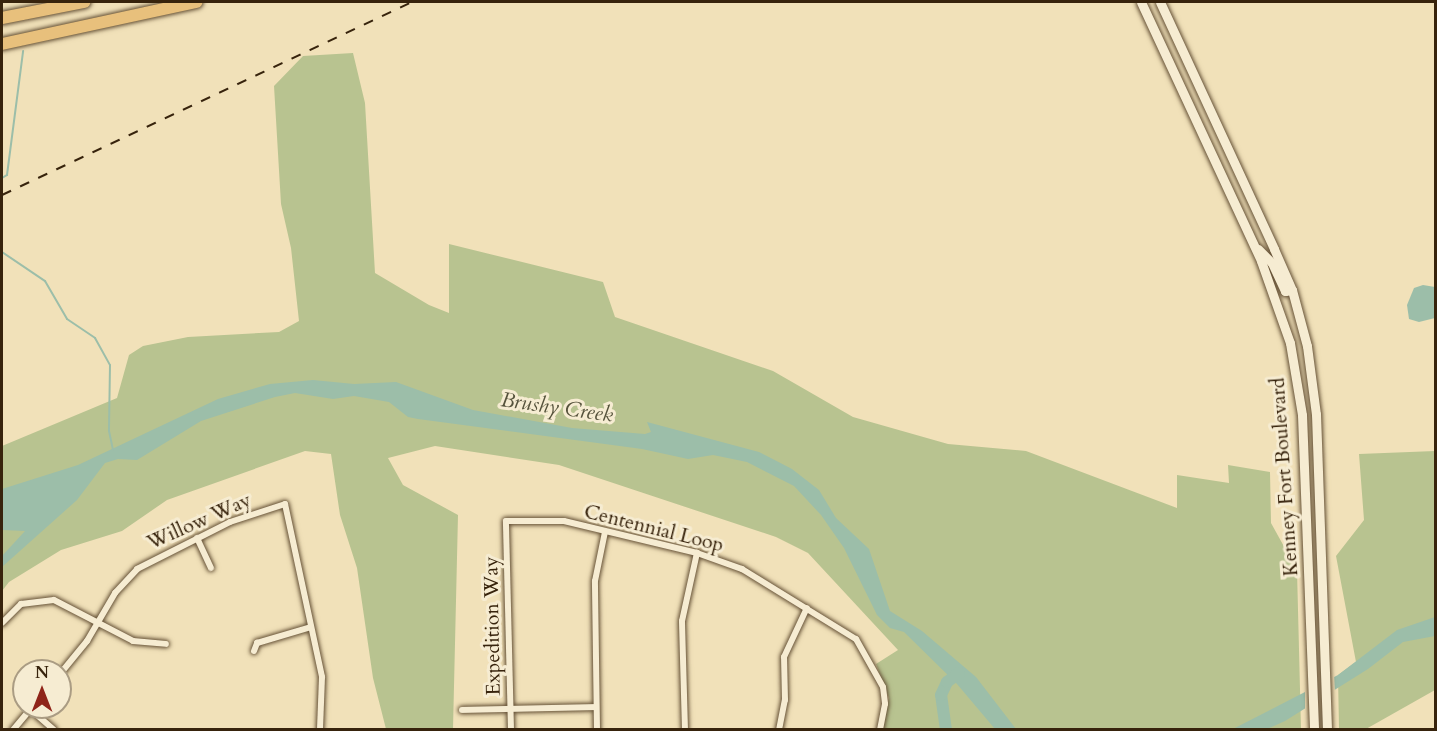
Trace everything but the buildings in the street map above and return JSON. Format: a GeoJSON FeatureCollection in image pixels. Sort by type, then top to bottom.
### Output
{"type":"FeatureCollection","features":[{"type":"Feature","properties":{"kind":"highway"},"geometry":{"type":"LineString","coordinates":[[2,18],[84,2]]}},
{"type":"Feature","properties":{"kind":"highway"},"geometry":{"type":"LineString","coordinates":[[2,44],[197,2]]}},
{"type":"Feature","properties":{"kind":"main road","name":"Kenney Fort Boulevard"},"geometry":{"type":"LineString","coordinates":[[1141,2],[1279,302],[1290,343],[1302,415],[1314,729]]}},
{"type":"Feature","properties":{"kind":"main road","name":"Kenney Fort Boulevard"},"geometry":{"type":"LineString","coordinates":[[1160,2],[1292,290],[1312,375],[1319,493],[1327,729]]}},
{"type":"Feature","properties":{"kind":"main road"},"geometry":{"type":"LineString","coordinates":[[1252,243],[1272,263],[1282,288],[1292,290]]}},
{"type":"Feature","properties":{"kind":"street","name":"Willow Way"},"geometry":{"type":"LineString","coordinates":[[71,659],[115,593],[137,569],[239,518],[285,504],[322,677],[320,729]]}},
{"type":"Feature","properties":{"kind":"street","name":"Centennial Loop"},"geometry":{"type":"LineString","coordinates":[[506,521],[564,521],[698,553],[742,569],[850,634],[865,651],[883,687],[885,704],[880,729]]}},
{"type":"Feature","properties":{"kind":"street","name":"Expedition Way"},"geometry":{"type":"LineString","coordinates":[[506,521],[511,729]]}},
{"type":"Feature","properties":{"kind":"street"},"geometry":{"type":"LineString","coordinates":[[597,729],[595,581],[605,532]]}},
{"type":"Feature","properties":{"kind":"street"},"geometry":{"type":"LineString","coordinates":[[196,538],[211,568]]}},
{"type":"Feature","properties":{"kind":"street"},"geometry":{"type":"LineString","coordinates":[[685,729],[682,621],[698,553]]}},
{"type":"Feature","properties":{"kind":"street"},"geometry":{"type":"LineString","coordinates":[[2,622],[17,606],[44,598],[58,601],[133,641],[166,644]]}},
{"type":"Feature","properties":{"kind":"street"},"geometry":{"type":"LineString","coordinates":[[779,729],[785,700],[784,657],[807,608]]}},
{"type":"Feature","properties":{"kind":"street"},"geometry":{"type":"LineString","coordinates":[[255,651],[258,643],[310,627]]}},
{"type":"Feature","properties":{"kind":"street"},"geometry":{"type":"LineString","coordinates":[[462,710],[595,706]]}},
{"type":"Feature","properties":{"kind":"shaded area"},"geometry":{"type":"Polygon","coordinates":[[[353,53],[365,103],[375,273],[429,305],[449,313],[449,244],[603,282],[615,317],[773,371],[853,417],[948,444],[1026,451],[1177,508],[1177,475],[1229,483],[1228,465],[1270,472],[1271,523],[1297,570],[1301,729],[883,729],[889,698],[876,664],[898,650],[808,553],[776,537],[559,465],[435,446],[388,458],[403,485],[458,515],[453,729],[386,729],[373,678],[357,568],[340,515],[331,454],[305,451],[167,500],[122,531],[61,550],[9,582],[2,591],[2,446],[117,398],[129,355],[143,346],[188,337],[279,332],[299,321],[291,248],[281,204],[274,86],[303,56],[353,53]]]}},
{"type":"Feature","properties":{"kind":"shaded area"},"geometry":{"type":"Polygon","coordinates":[[[1423,285],[1435,287],[1435,318],[1419,322],[1409,319],[1407,305],[1414,288],[1423,285]]]}},
{"type":"Feature","properties":{"kind":"shaded area"},"geometry":{"type":"Polygon","coordinates":[[[313,380],[354,384],[396,382],[473,410],[572,428],[645,434],[651,432],[647,422],[759,452],[792,469],[819,490],[836,518],[869,549],[890,611],[922,631],[976,677],[1016,729],[995,729],[957,684],[904,632],[890,628],[877,615],[844,548],[821,515],[794,486],[747,462],[713,455],[688,459],[642,449],[418,419],[408,417],[389,402],[354,396],[333,399],[295,393],[275,397],[201,421],[137,460],[118,459],[105,463],[77,500],[2,567],[2,556],[25,531],[2,530],[2,489],[78,465],[218,399],[270,384],[313,380]]]}},
{"type":"Feature","properties":{"kind":"shaded area"},"geometry":{"type":"Polygon","coordinates":[[[1435,451],[1435,690],[1366,729],[1339,729],[1338,675],[1356,662],[1336,556],[1364,520],[1359,454],[1435,451]]]}},
{"type":"Feature","properties":{"kind":"shaded area"},"geometry":{"type":"Polygon","coordinates":[[[1435,617],[1435,636],[1403,642],[1368,669],[1285,721],[1267,729],[1231,730],[1338,675],[1397,630],[1435,617]]]}},
{"type":"Feature","properties":{"kind":"pier"},"geometry":{"type":"Polygon","coordinates":[[[1334,674],[1335,693],[1305,712],[1305,691],[1334,674]]]}},
{"type":"Feature","properties":{"kind":"waterway"},"geometry":{"type":"LineString","coordinates":[[2,178],[7,175],[23,51]]}},
{"type":"Feature","properties":{"kind":"waterway"},"geometry":{"type":"LineString","coordinates":[[2,252],[45,281],[67,319],[95,338],[110,365],[109,431],[113,450]]}},
{"type":"Feature","properties":{"kind":"waterway"},"geometry":{"type":"LineString","coordinates":[[946,730],[941,695],[947,682],[959,673]]}},
{"type":"Feature","properties":{"kind":"railway"},"geometry":{"type":"LineString","coordinates":[[2,195],[413,2]]}},
{"type":"Feature","properties":{"kind":"water label","name":"Brushy Creek"},"geometry":{"type":"Point","coordinates":[557,408]}}]}
